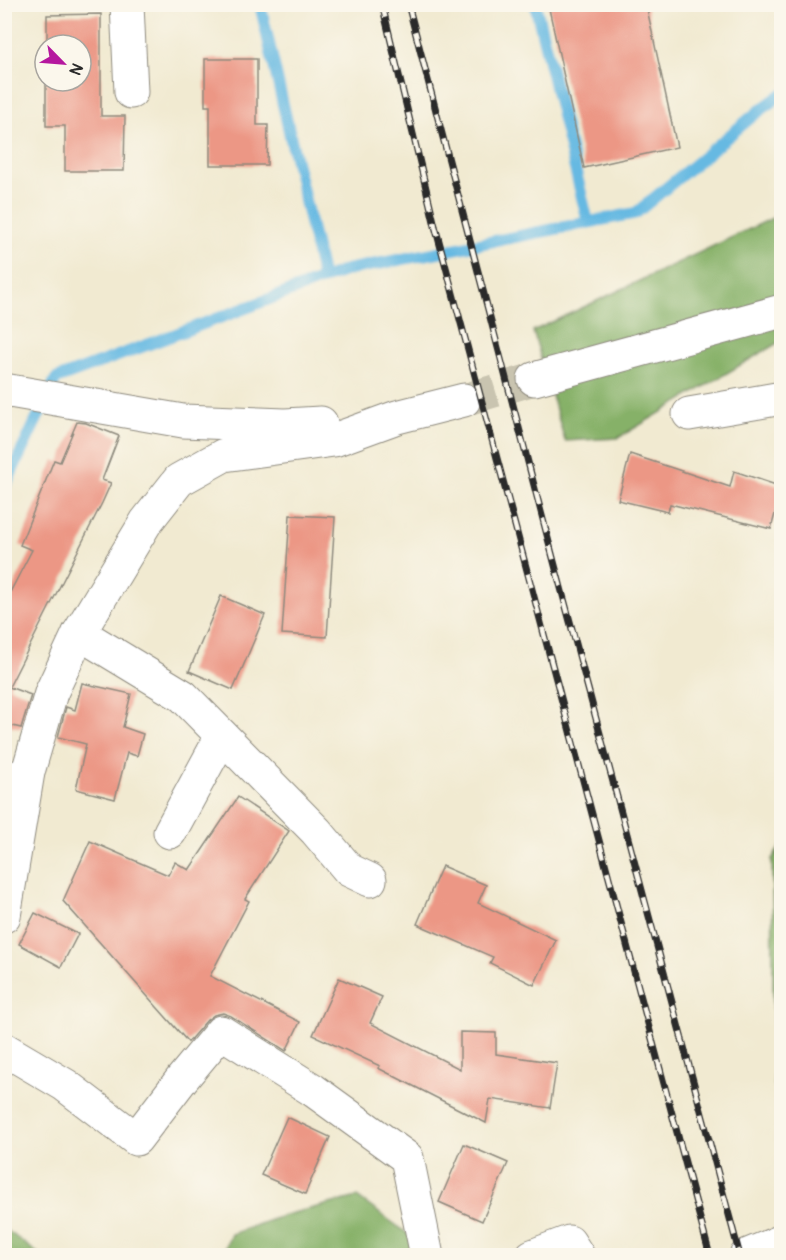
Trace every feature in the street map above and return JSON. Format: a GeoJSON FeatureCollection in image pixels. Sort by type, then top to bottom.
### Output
{"type":"FeatureCollection","features":[{"type":"Feature","properties":{"kind":"street"},"geometry":{"type":"LineString","coordinates":[[127,4],[131,92]]}},
{"type":"Feature","properties":{"kind":"street"},"geometry":{"type":"LineString","coordinates":[[534,379],[782,311]]}},
{"type":"Feature","properties":{"kind":"street"},"geometry":{"type":"LineString","coordinates":[[12,391],[183,421],[285,425],[397,417]]}},
{"type":"Feature","properties":{"kind":"street"},"geometry":{"type":"LineString","coordinates":[[689,414],[782,398]]}},
{"type":"Feature","properties":{"kind":"street"},"geometry":{"type":"LineString","coordinates":[[4,916],[16,778],[79,633],[146,522],[179,480],[224,455],[334,440],[397,417],[464,400]]}},
{"type":"Feature","properties":{"kind":"street"},"geometry":{"type":"LineString","coordinates":[[79,633],[183,696],[316,831],[349,870],[370,880]]}},
{"type":"Feature","properties":{"kind":"street"},"geometry":{"type":"LineString","coordinates":[[170,832],[222,736]]}},
{"type":"Feature","properties":{"kind":"street"},"geometry":{"type":"LineString","coordinates":[[4,1049],[65,1085],[136,1139],[221,1032],[313,1090],[407,1158],[427,1256]]}},
{"type":"Feature","properties":{"kind":"street"},"geometry":{"type":"LineString","coordinates":[[746,1256],[782,1241]]}},
{"type":"Feature","properties":{"kind":"street"},"geometry":{"type":"LineString","coordinates":[[532,1256],[569,1242],[578,1256]]}},
{"type":"Feature","properties":{"kind":"green space"},"geometry":{"type":"Polygon","coordinates":[[[781,214],[781,341],[618,438],[565,441],[533,331],[781,214]]]}},
{"type":"Feature","properties":{"kind":"green space"},"geometry":{"type":"Polygon","coordinates":[[[781,846],[781,1105],[774,1083],[772,859],[781,846]]]}},
{"type":"Feature","properties":{"kind":"green space"},"geometry":{"type":"Polygon","coordinates":[[[357,1197],[407,1233],[429,1256],[222,1256],[231,1234],[285,1215],[357,1197]]]}},
{"type":"Feature","properties":{"kind":"green space"},"geometry":{"type":"Polygon","coordinates":[[[5,1229],[40,1255],[5,1255],[5,1229]]]}},
{"type":"Feature","properties":{"kind":"building"},"geometry":{"type":"Polygon","coordinates":[[[548,4],[646,4],[677,147],[584,168],[548,4]]]}},
{"type":"Feature","properties":{"kind":"building"},"geometry":{"type":"Polygon","coordinates":[[[101,14],[101,116],[125,116],[124,171],[65,171],[65,126],[46,126],[46,93],[93,93],[93,33],[47,33],[47,15],[101,14]]]}},
{"type":"Feature","properties":{"kind":"building"},"geometry":{"type":"Polygon","coordinates":[[[205,59],[257,59],[257,125],[268,125],[267,165],[210,165],[210,106],[205,106],[205,59]]]}},
{"type":"Feature","properties":{"kind":"building"},"geometry":{"type":"Polygon","coordinates":[[[77,422],[86,423],[119,436],[102,480],[111,483],[9,687],[31,695],[21,728],[4,724],[4,604],[32,550],[20,545],[54,460],[60,462],[77,422]]]}},
{"type":"Feature","properties":{"kind":"building"},"geometry":{"type":"Polygon","coordinates":[[[630,454],[730,487],[734,471],[782,487],[771,529],[670,504],[668,512],[618,500],[630,454]]]}},
{"type":"Feature","properties":{"kind":"building"},"geometry":{"type":"Polygon","coordinates":[[[290,515],[335,517],[327,637],[282,634],[290,515]]]}},
{"type":"Feature","properties":{"kind":"building"},"geometry":{"type":"Polygon","coordinates":[[[221,596],[265,615],[233,690],[189,671],[221,596]]]}},
{"type":"Feature","properties":{"kind":"building"},"geometry":{"type":"Polygon","coordinates":[[[82,683],[131,694],[123,727],[143,734],[137,756],[127,753],[115,799],[76,789],[86,744],[58,737],[66,707],[75,710],[82,683]]]}},
{"type":"Feature","properties":{"kind":"building"},"geometry":{"type":"Polygon","coordinates":[[[238,797],[289,831],[245,899],[249,901],[210,976],[300,1022],[286,1051],[223,1013],[207,1020],[188,1042],[63,901],[90,841],[168,875],[175,862],[189,870],[238,797]]]}},
{"type":"Feature","properties":{"kind":"building"},"geometry":{"type":"Polygon","coordinates":[[[442,866],[486,885],[478,903],[556,940],[534,985],[490,963],[493,957],[417,924],[442,866]]]}},
{"type":"Feature","properties":{"kind":"building"},"geometry":{"type":"Polygon","coordinates":[[[35,913],[78,934],[61,967],[19,944],[35,913]]]}},
{"type":"Feature","properties":{"kind":"building"},"geometry":{"type":"Polygon","coordinates":[[[339,978],[382,997],[370,1023],[460,1069],[460,1032],[496,1033],[496,1054],[557,1063],[550,1108],[490,1099],[486,1123],[378,1068],[380,1066],[313,1035],[339,978]]]}},
{"type":"Feature","properties":{"kind":"building"},"geometry":{"type":"Polygon","coordinates":[[[287,1117],[330,1137],[305,1194],[261,1175],[287,1117]]]}},
{"type":"Feature","properties":{"kind":"building"},"geometry":{"type":"Polygon","coordinates":[[[464,1144],[508,1163],[482,1221],[439,1202],[464,1144]]]}},
{"type":"Feature","properties":{"kind":"waterway"},"geometry":{"type":"LineString","coordinates":[[260,4],[323,279]]}},
{"type":"Feature","properties":{"kind":"waterway"},"geometry":{"type":"LineString","coordinates":[[535,4],[588,222]]}},
{"type":"Feature","properties":{"kind":"waterway"},"geometry":{"type":"LineString","coordinates":[[4,488],[56,379],[347,270],[636,213],[782,94]]}},
{"type":"Feature","properties":{"kind":"tunnel"},"geometry":{"type":"LineString","coordinates":[[464,400],[534,379]]}},
{"type":"Feature","properties":{"kind":"railway"},"geometry":{"type":"LineString","coordinates":[[382,4],[435,226],[710,1256]]}},
{"type":"Feature","properties":{"kind":"railway"},"geometry":{"type":"LineString","coordinates":[[408,4],[557,573],[740,1256]]}}]}
